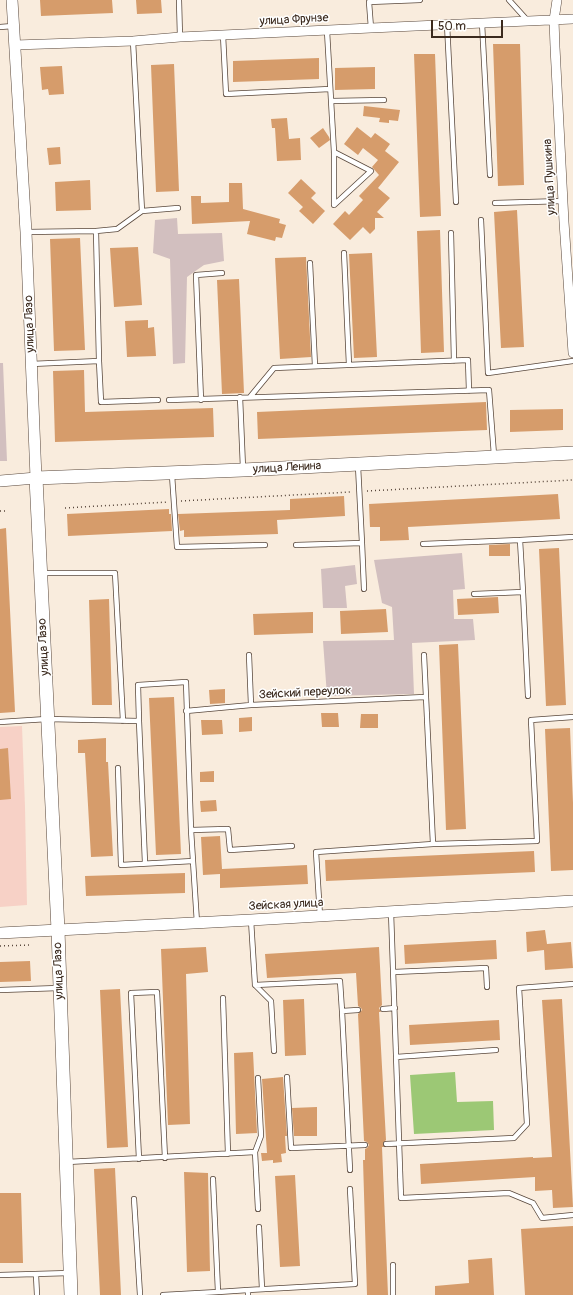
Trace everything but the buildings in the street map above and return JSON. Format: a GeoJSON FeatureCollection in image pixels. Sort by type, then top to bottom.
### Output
{"type":"FeatureCollection","features":[{"type":"Feature","properties":{"kind":"main road","name":"улица Ленина"},"geometry":{"type":"LineString","coordinates":[[36,478],[243,470],[573,453]]}},
{"type":"Feature","properties":{"kind":"main road","name":"улица Лазо"},"geometry":{"type":"LineString","coordinates":[[36,478],[58,930],[71,1295]]}},
{"type":"Feature","properties":{"kind":"street","name":"улица Лазо"},"geometry":{"type":"LineString","coordinates":[[12,0],[26,232],[36,478]]}},
{"type":"Feature","properties":{"kind":"street","name":"улица Пушкина"},"geometry":{"type":"LineString","coordinates":[[557,0],[554,20],[563,201],[573,353]]}},
{"type":"Feature","properties":{"kind":"street","name":"улица Фрунзе"},"geometry":{"type":"LineString","coordinates":[[15,46],[573,19]]}},
{"type":"Feature","properties":{"kind":"street","name":"улица Ленина"},"geometry":{"type":"LineString","coordinates":[[0,481],[36,478]]}},
{"type":"Feature","properties":{"kind":"street","name":"Зейская улица"},"geometry":{"type":"LineString","coordinates":[[0,933],[573,901]]}},
{"type":"Feature","properties":{"kind":"lane"},"geometry":{"type":"LineString","coordinates":[[179,0],[180,37]]}},
{"type":"Feature","properties":{"kind":"lane"},"geometry":{"type":"LineString","coordinates":[[370,28],[369,2],[420,0]]}},
{"type":"Feature","properties":{"kind":"lane"},"geometry":{"type":"LineString","coordinates":[[508,0],[528,21]]}},
{"type":"Feature","properties":{"kind":"lane"},"geometry":{"type":"LineString","coordinates":[[482,23],[490,175]]}},
{"type":"Feature","properties":{"kind":"lane"},"geometry":{"type":"LineString","coordinates":[[447,24],[456,202]]}},
{"type":"Feature","properties":{"kind":"lane"},"geometry":{"type":"LineString","coordinates":[[0,27],[13,26]]}},
{"type":"Feature","properties":{"kind":"lane"},"geometry":{"type":"LineString","coordinates":[[327,31],[334,152],[334,205],[371,171],[334,152]]}},
{"type":"Feature","properties":{"kind":"lane"},"geometry":{"type":"LineString","coordinates":[[223,35],[226,94],[330,89]]}},
{"type":"Feature","properties":{"kind":"lane"},"geometry":{"type":"LineString","coordinates":[[133,41],[142,211]]}},
{"type":"Feature","properties":{"kind":"lane"},"geometry":{"type":"LineString","coordinates":[[331,102],[384,100]]}},
{"type":"Feature","properties":{"kind":"lane"},"geometry":{"type":"LineString","coordinates":[[495,203],[563,201]]}},
{"type":"Feature","properties":{"kind":"lane"},"geometry":{"type":"LineString","coordinates":[[26,232],[96,231],[117,229],[142,211],[178,208]]}},
{"type":"Feature","properties":{"kind":"lane"},"geometry":{"type":"LineString","coordinates":[[481,220],[488,373],[573,362]]}},
{"type":"Feature","properties":{"kind":"lane"},"geometry":{"type":"LineString","coordinates":[[96,231],[101,402],[158,400]]}},
{"type":"Feature","properties":{"kind":"lane"},"geometry":{"type":"LineString","coordinates":[[451,233],[454,361]]}},
{"type":"Feature","properties":{"kind":"lane"},"geometry":{"type":"LineString","coordinates":[[344,254],[349,365]]}},
{"type":"Feature","properties":{"kind":"lane"},"geometry":{"type":"LineString","coordinates":[[310,263],[315,366]]}},
{"type":"Feature","properties":{"kind":"lane"},"geometry":{"type":"LineString","coordinates":[[201,400],[196,275],[222,273]]}},
{"type":"Feature","properties":{"kind":"lane"},"geometry":{"type":"LineString","coordinates":[[250,397],[274,368],[468,360],[469,391]]}},
{"type":"Feature","properties":{"kind":"lane"},"geometry":{"type":"LineString","coordinates":[[31,364],[99,361]]}},
{"type":"Feature","properties":{"kind":"lane"},"geometry":{"type":"LineString","coordinates":[[169,400],[489,390],[494,457]]}},
{"type":"Feature","properties":{"kind":"lane"},"geometry":{"type":"LineString","coordinates":[[240,397],[243,470]]}},
{"type":"Feature","properties":{"kind":"lane"},"geometry":{"type":"LineString","coordinates":[[358,464],[364,589]]}},
{"type":"Feature","properties":{"kind":"lane"},"geometry":{"type":"LineString","coordinates":[[172,473],[177,547],[265,545]]}},
{"type":"Feature","properties":{"kind":"lane"},"geometry":{"type":"LineString","coordinates":[[423,544],[573,537]]}},
{"type":"Feature","properties":{"kind":"lane"},"geometry":{"type":"LineString","coordinates":[[520,540],[528,696]]}},
{"type":"Feature","properties":{"kind":"lane"},"geometry":{"type":"LineString","coordinates":[[296,545],[362,543]]}},
{"type":"Feature","properties":{"kind":"lane"},"geometry":{"type":"LineString","coordinates":[[40,573],[114,573],[122,720]]}},
{"type":"Feature","properties":{"kind":"lane"},"geometry":{"type":"LineString","coordinates":[[474,594],[523,592]]}},
{"type":"Feature","properties":{"kind":"lane"},"geometry":{"type":"LineString","coordinates":[[249,655],[252,705]]}},
{"type":"Feature","properties":{"kind":"lane"},"geometry":{"type":"LineString","coordinates":[[424,655],[433,844]]}},
{"type":"Feature","properties":{"kind":"lane"},"geometry":{"type":"LineString","coordinates":[[145,863],[138,685],[186,682],[191,830],[197,923]]}},
{"type":"Feature","properties":{"kind":"lane","name":"Зейский переулок"},"geometry":{"type":"LineString","coordinates":[[186,711],[252,705],[425,697]]}},
{"type":"Feature","properties":{"kind":"lane"},"geometry":{"type":"LineString","coordinates":[[320,916],[316,852],[433,844],[537,841],[531,720],[573,717]]}},
{"type":"Feature","properties":{"kind":"lane"},"geometry":{"type":"LineString","coordinates":[[0,722],[47,719],[140,720]]}},
{"type":"Feature","properties":{"kind":"lane"},"geometry":{"type":"LineString","coordinates":[[118,768],[121,865],[193,861]]}},
{"type":"Feature","properties":{"kind":"lane"},"geometry":{"type":"LineString","coordinates":[[191,830],[228,829],[230,850],[292,846]]}},
{"type":"Feature","properties":{"kind":"lane"},"geometry":{"type":"LineString","coordinates":[[391,912],[401,1198],[509,1193],[533,1203],[542,1218],[573,1215]]}},
{"type":"Feature","properties":{"kind":"lane"},"geometry":{"type":"LineString","coordinates":[[251,920],[255,985],[271,1001],[274,1051]]}},
{"type":"Feature","properties":{"kind":"lane"},"geometry":{"type":"LineString","coordinates":[[394,972],[486,968],[487,987]]}},
{"type":"Feature","properties":{"kind":"lane"},"geometry":{"type":"LineString","coordinates":[[255,985],[340,981],[350,1170]]}},
{"type":"Feature","properties":{"kind":"lane"},"geometry":{"type":"LineString","coordinates":[[386,1144],[514,1138],[527,1124],[519,988],[573,984]]}},
{"type":"Feature","properties":{"kind":"lane"},"geometry":{"type":"LineString","coordinates":[[0,990],[59,988]]}},
{"type":"Feature","properties":{"kind":"lane"},"geometry":{"type":"LineString","coordinates":[[139,1158],[131,993],[157,992],[165,1158]]}},
{"type":"Feature","properties":{"kind":"lane"},"geometry":{"type":"LineString","coordinates":[[223,998],[228,1154]]}},
{"type":"Feature","properties":{"kind":"lane"},"geometry":{"type":"LineString","coordinates":[[382,1009],[395,1008]]}},
{"type":"Feature","properties":{"kind":"lane"},"geometry":{"type":"LineString","coordinates":[[342,1012],[358,1010]]}},
{"type":"Feature","properties":{"kind":"lane"},"geometry":{"type":"LineString","coordinates":[[396,1057],[496,1050]]}},
{"type":"Feature","properties":{"kind":"lane"},"geometry":{"type":"LineString","coordinates":[[287,1077],[291,1148],[365,1145]]}},
{"type":"Feature","properties":{"kind":"lane"},"geometry":{"type":"LineString","coordinates":[[258,1078],[261,1136],[255,1152],[258,1209]]}},
{"type":"Feature","properties":{"kind":"lane"},"geometry":{"type":"LineString","coordinates":[[66,1162],[165,1158],[255,1152]]}},
{"type":"Feature","properties":{"kind":"lane"},"geometry":{"type":"LineString","coordinates":[[213,1179],[218,1292]]}},
{"type":"Feature","properties":{"kind":"lane"},"geometry":{"type":"LineString","coordinates":[[163,1295],[218,1292],[248,1293],[262,1289],[355,1284],[350,1189]]}},
{"type":"Feature","properties":{"kind":"lane"},"geometry":{"type":"LineString","coordinates":[[134,1199],[140,1295]]}},
{"type":"Feature","properties":{"kind":"lane"},"geometry":{"type":"LineString","coordinates":[[259,1227],[262,1289]]}},
{"type":"Feature","properties":{"kind":"lane"},"geometry":{"type":"LineString","coordinates":[[392,1265],[393,1295]]}},
{"type":"Feature","properties":{"kind":"lane"},"geometry":{"type":"LineString","coordinates":[[0,1276],[70,1273]]}},
{"type":"Feature","properties":{"kind":"lane"},"geometry":{"type":"LineString","coordinates":[[36,1275],[37,1295]]}},
{"type":"Feature","properties":{"kind":"path"},"geometry":{"type":"LineString","coordinates":[[65,508],[573,480]]}},
{"type":"Feature","properties":{"kind":"path"},"geometry":{"type":"LineString","coordinates":[[0,511],[7,511]]}},
{"type":"Feature","properties":{"kind":"path"},"geometry":{"type":"LineString","coordinates":[[0,946],[31,944]]}},
{"type":"Feature","properties":{"kind":"shaded area"},"geometry":{"type":"Polygon","coordinates":[[[177,218],[178,234],[222,233],[224,261],[204,265],[187,277],[185,363],[173,364],[170,259],[153,253],[155,220],[177,218]]]}},
{"type":"Feature","properties":{"kind":"shaded area"},"geometry":{"type":"Polygon","coordinates":[[[0,363],[3,363],[7,461],[0,461],[0,363]]]}},
{"type":"Feature","properties":{"kind":"shaded area"},"geometry":{"type":"Polygon","coordinates":[[[462,553],[465,589],[453,590],[454,619],[473,619],[475,640],[412,643],[414,694],[327,696],[323,641],[394,640],[392,607],[382,603],[374,560],[462,553]]]}},
{"type":"Feature","properties":{"kind":"shaded area"},"geometry":{"type":"Polygon","coordinates":[[[355,565],[357,584],[345,586],[347,608],[323,608],[321,569],[355,565]]]}},
{"type":"Feature","properties":{"kind":"shaded area"},"geometry":{"type":"Polygon","coordinates":[[[22,726],[27,905],[0,907],[0,727],[22,726]]]}},
{"type":"Feature","properties":{"kind":"green space"},"geometry":{"type":"Polygon","coordinates":[[[455,1072],[457,1102],[493,1101],[494,1130],[414,1134],[410,1075],[455,1072]]]}}]}
